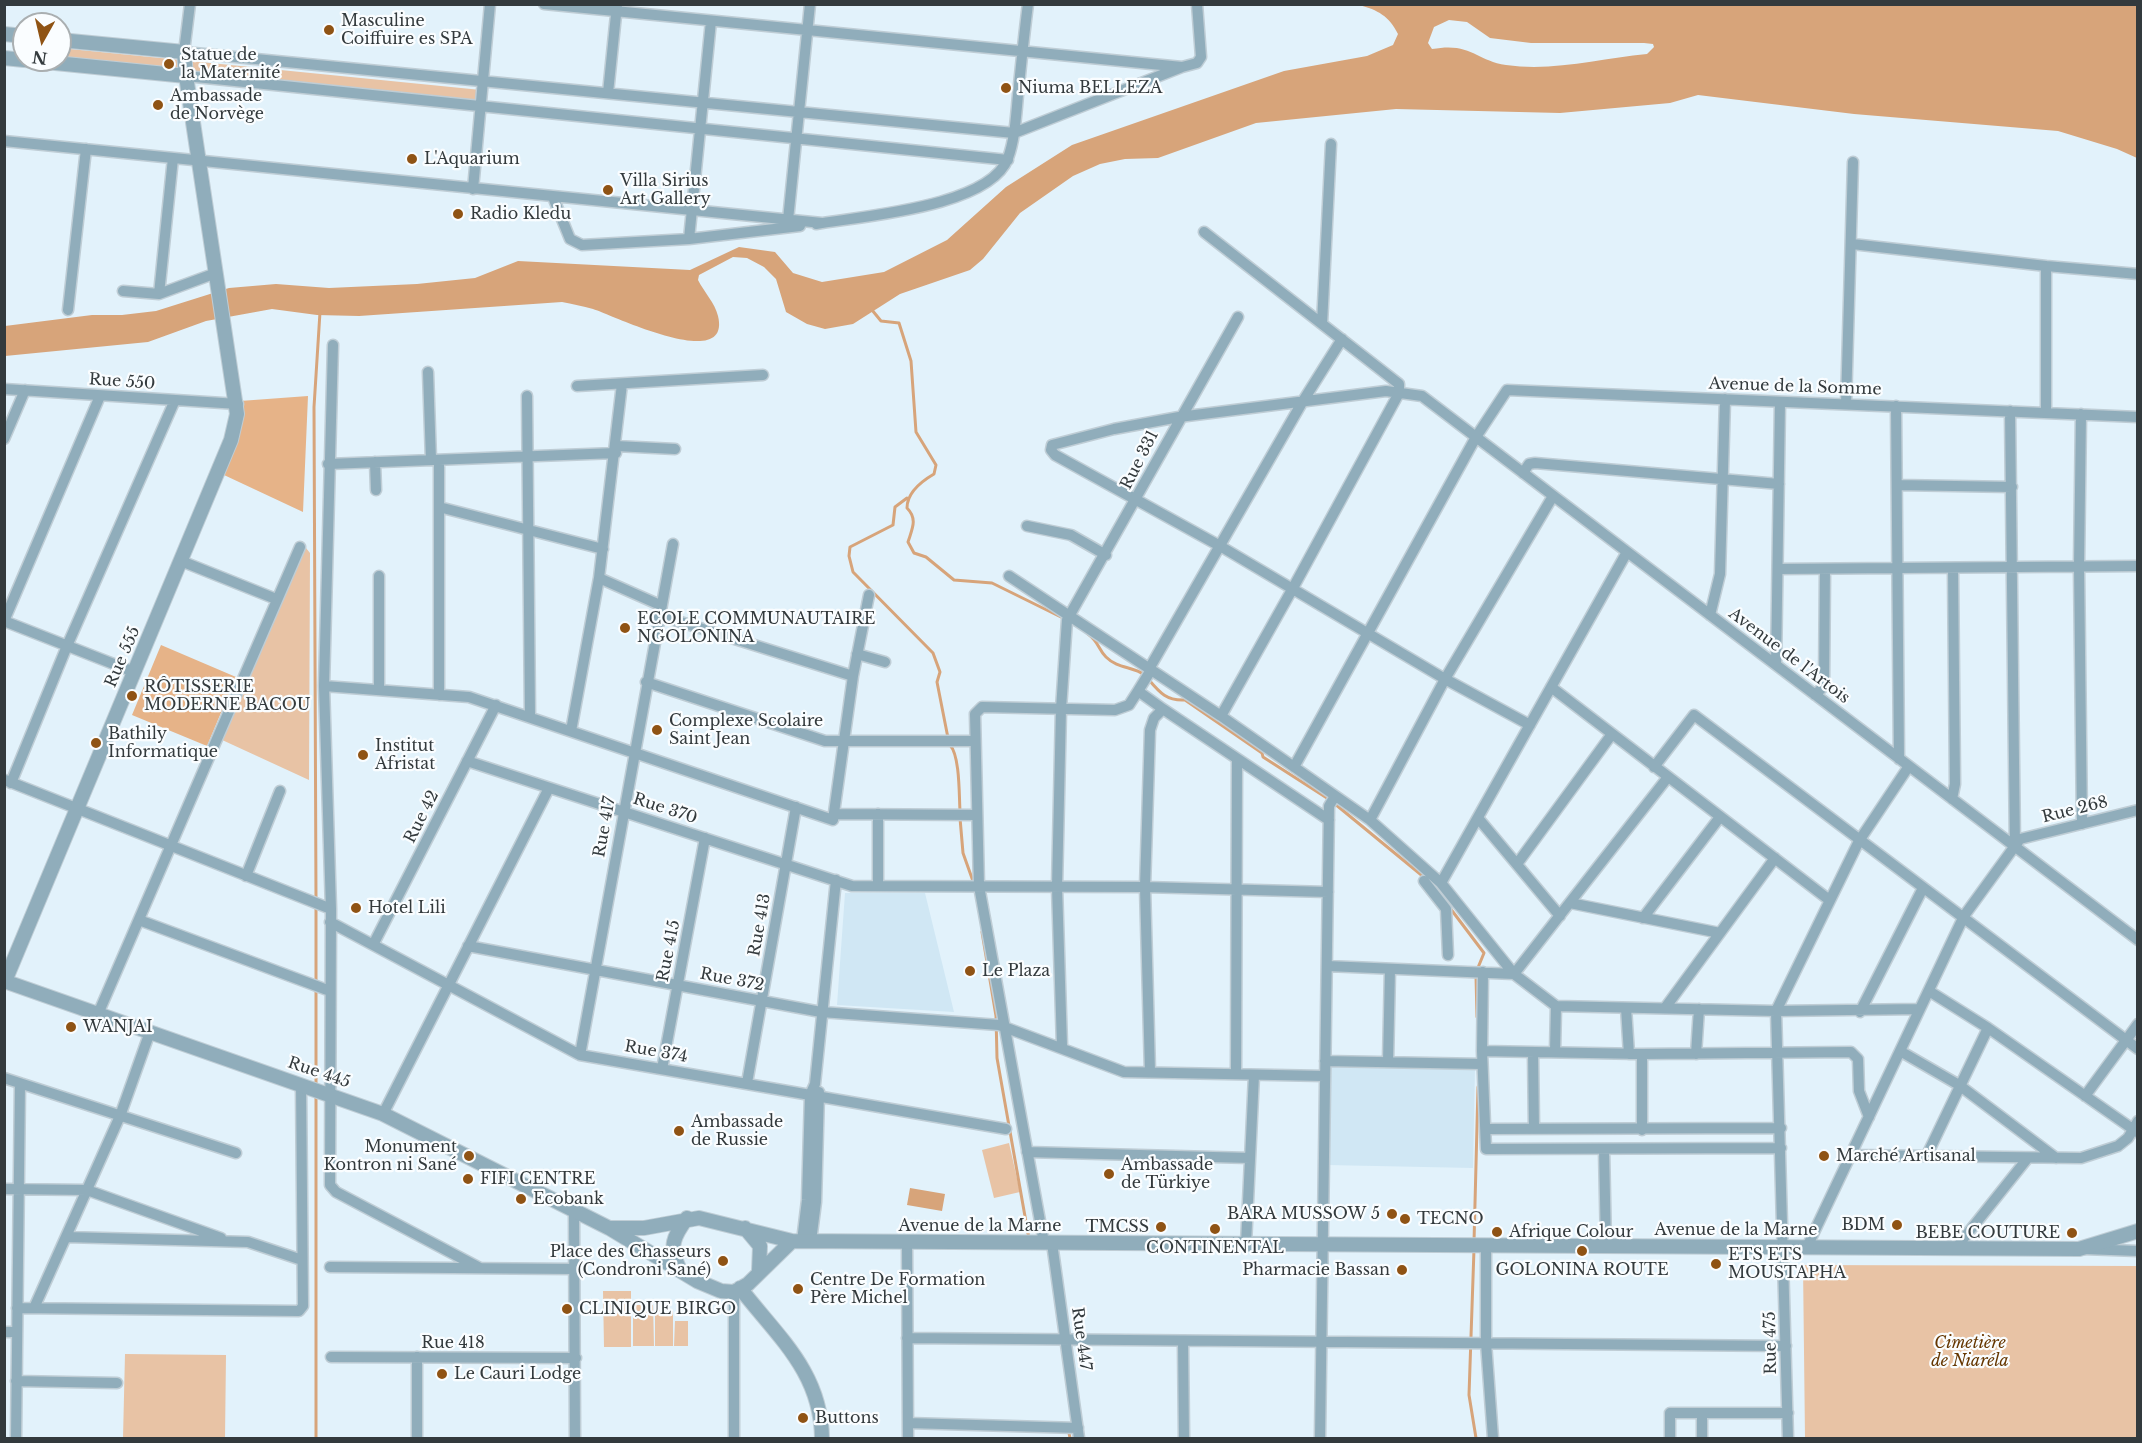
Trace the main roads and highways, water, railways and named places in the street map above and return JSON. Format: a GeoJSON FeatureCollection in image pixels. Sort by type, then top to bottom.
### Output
{"type":"FeatureCollection","features":[{"type":"Feature","properties":{"kind":"waterway"},"geometry":{"type":"LineString","coordinates":[[872,310],[881,321],[899,323],[911,361],[916,432],[936,465],[934,474],[916,488],[908,502],[907,508],[913,520],[908,542],[914,553],[926,557],[954,580],[992,583],[1065,619]]}},
{"type":"Feature","properties":{"kind":"waterway"},"geometry":{"type":"LineString","coordinates":[[316,900],[314,407],[320,312]]}},
{"type":"Feature","properties":{"kind":"waterway"},"geometry":{"type":"LineString","coordinates":[[907,498],[895,507],[893,525],[850,547],[849,556],[853,572],[933,653],[940,672],[937,682],[948,738]]}},
{"type":"Feature","properties":{"kind":"waterway"},"geometry":{"type":"LineString","coordinates":[[1088,634],[1111,661],[1145,675]]}},
{"type":"Feature","properties":{"kind":"waterway"},"geometry":{"type":"LineString","coordinates":[[1149,680],[1164,695],[1173,699],[1185,700],[1262,753],[1263,757],[1330,800]]}},
{"type":"Feature","properties":{"kind":"waterway"},"geometry":{"type":"LineString","coordinates":[[950,745],[956,758],[960,811]]}},
{"type":"Feature","properties":{"kind":"waterway"},"geometry":{"type":"LineString","coordinates":[[1335,804],[1425,878]]}},
{"type":"Feature","properties":{"kind":"waterway"},"geometry":{"type":"LineString","coordinates":[[960,818],[963,853],[974,884]]}},
{"type":"Feature","properties":{"kind":"waterway"},"geometry":{"type":"LineString","coordinates":[[316,906],[316,1086]]}},
{"type":"Feature","properties":{"kind":"waterway"},"geometry":{"type":"LineString","coordinates":[[1450,908],[1484,953],[1477,970]]}},
{"type":"Feature","properties":{"kind":"waterway"},"geometry":{"type":"LineString","coordinates":[[982,932],[996,1016],[997,1058],[1029,1239]]}},
{"type":"Feature","properties":{"kind":"waterway"},"geometry":{"type":"LineString","coordinates":[[1476,976],[1477,1017]]}},
{"type":"Feature","properties":{"kind":"waterway"},"geometry":{"type":"LineString","coordinates":[[1474,1242],[1478,1087]]}},
{"type":"Feature","properties":{"kind":"waterway"},"geometry":{"type":"LineString","coordinates":[[316,1095],[316,1438]]}},
{"type":"Feature","properties":{"kind":"waterway"},"geometry":{"type":"LineString","coordinates":[[1474,1249],[1469,1395],[1476,1438]]}},
{"type":"Feature","properties":{"kind":"waterway"},"geometry":{"type":"LineString","coordinates":[[1069,1433],[1070,1438]]}},
{"type":"Feature","properties":{"kind":"place","name":"Masculine Coiffuire es SPA"},"geometry":{"type":"Point","coordinates":[329,30]}},
{"type":"Feature","properties":{"kind":"place","name":"Statue de la Maternité"},"geometry":{"type":"Point","coordinates":[169,64]}},
{"type":"Feature","properties":{"kind":"place","name":"Niuma BELLEZA"},"geometry":{"type":"Point","coordinates":[1006,88]}},
{"type":"Feature","properties":{"kind":"place","name":"Ambassade de Norvège"},"geometry":{"type":"Point","coordinates":[158,105]}},
{"type":"Feature","properties":{"kind":"place","name":"L'Aquarium"},"geometry":{"type":"Point","coordinates":[412,159]}},
{"type":"Feature","properties":{"kind":"place","name":"Villa Sirius Art Gallery"},"geometry":{"type":"Point","coordinates":[608,190]}},
{"type":"Feature","properties":{"kind":"place","name":"Radio Kledu"},"geometry":{"type":"Point","coordinates":[458,214]}},
{"type":"Feature","properties":{"kind":"place","name":"ECOLE COMMUNAUTAIRE NGOLONINA"},"geometry":{"type":"Point","coordinates":[625,628]}},
{"type":"Feature","properties":{"kind":"place","name":"RÔTISSERIE MODERNE BACOU"},"geometry":{"type":"Point","coordinates":[132,696]}},
{"type":"Feature","properties":{"kind":"place","name":"Complexe Scolaire Saint Jean"},"geometry":{"type":"Point","coordinates":[657,730]}},
{"type":"Feature","properties":{"kind":"place","name":"Bathily Informatique"},"geometry":{"type":"Point","coordinates":[96,743]}},
{"type":"Feature","properties":{"kind":"place","name":"Institut Afristat"},"geometry":{"type":"Point","coordinates":[363,755]}},
{"type":"Feature","properties":{"kind":"place","name":"Hotel Lili"},"geometry":{"type":"Point","coordinates":[356,908]}},
{"type":"Feature","properties":{"kind":"place","name":"Le Plaza"},"geometry":{"type":"Point","coordinates":[970,971]}},
{"type":"Feature","properties":{"kind":"place","name":"WANJAI"},"geometry":{"type":"Point","coordinates":[71,1027]}},
{"type":"Feature","properties":{"kind":"place","name":"Ambassade de Russie"},"geometry":{"type":"Point","coordinates":[679,1131]}},
{"type":"Feature","properties":{"kind":"place","name":"Monument Kontron ni Sané"},"geometry":{"type":"Point","coordinates":[469,1156]}},
{"type":"Feature","properties":{"kind":"place","name":"Marché Artisanal"},"geometry":{"type":"Point","coordinates":[1824,1156]}},
{"type":"Feature","properties":{"kind":"place","name":"Ambassade de Türkiye"},"geometry":{"type":"Point","coordinates":[1109,1174]}},
{"type":"Feature","properties":{"kind":"place","name":"FIFI CENTRE"},"geometry":{"type":"Point","coordinates":[468,1179]}},
{"type":"Feature","properties":{"kind":"place","name":"Ecobank"},"geometry":{"type":"Point","coordinates":[521,1199]}},
{"type":"Feature","properties":{"kind":"place","name":"BARA MUSSOW 5"},"geometry":{"type":"Point","coordinates":[1392,1214]}},
{"type":"Feature","properties":{"kind":"place","name":"TECNO"},"geometry":{"type":"Point","coordinates":[1405,1219]}},
{"type":"Feature","properties":{"kind":"place","name":"BDM"},"geometry":{"type":"Point","coordinates":[1897,1225]}},
{"type":"Feature","properties":{"kind":"place","name":"TMCSS"},"geometry":{"type":"Point","coordinates":[1161,1227]}},
{"type":"Feature","properties":{"kind":"place","name":"CONTINENTAL"},"geometry":{"type":"Point","coordinates":[1215,1229]}},
{"type":"Feature","properties":{"kind":"place","name":"Afrique Colour"},"geometry":{"type":"Point","coordinates":[1497,1232]}},
{"type":"Feature","properties":{"kind":"place","name":"BEBE COUTURE"},"geometry":{"type":"Point","coordinates":[2072,1233]}},
{"type":"Feature","properties":{"kind":"place","name":"GOLONINA ROUTE"},"geometry":{"type":"Point","coordinates":[1582,1251]}},
{"type":"Feature","properties":{"kind":"place","name":"Place des Chasseurs (Condroni Sané)"},"geometry":{"type":"Point","coordinates":[723,1261]}},
{"type":"Feature","properties":{"kind":"place","name":"ETS ETS MOUSTAPHA"},"geometry":{"type":"Point","coordinates":[1716,1264]}},
{"type":"Feature","properties":{"kind":"place","name":"Pharmacie Bassan"},"geometry":{"type":"Point","coordinates":[1402,1270]}},
{"type":"Feature","properties":{"kind":"place","name":"Centre De Formation Père Michel"},"geometry":{"type":"Point","coordinates":[798,1289]}},
{"type":"Feature","properties":{"kind":"place","name":"CLINIQUE BIRGO"},"geometry":{"type":"Point","coordinates":[567,1309]}},
{"type":"Feature","properties":{"kind":"place","name":"Le Cauri Lodge"},"geometry":{"type":"Point","coordinates":[442,1374]}},
{"type":"Feature","properties":{"kind":"place","name":"Buttons"},"geometry":{"type":"Point","coordinates":[803,1418]}},
{"type":"Feature","properties":{"kind":"park label","name":"Cimetière de Niaréla"},"geometry":{"type":"Point","coordinates":[1970,1352]}}]}
